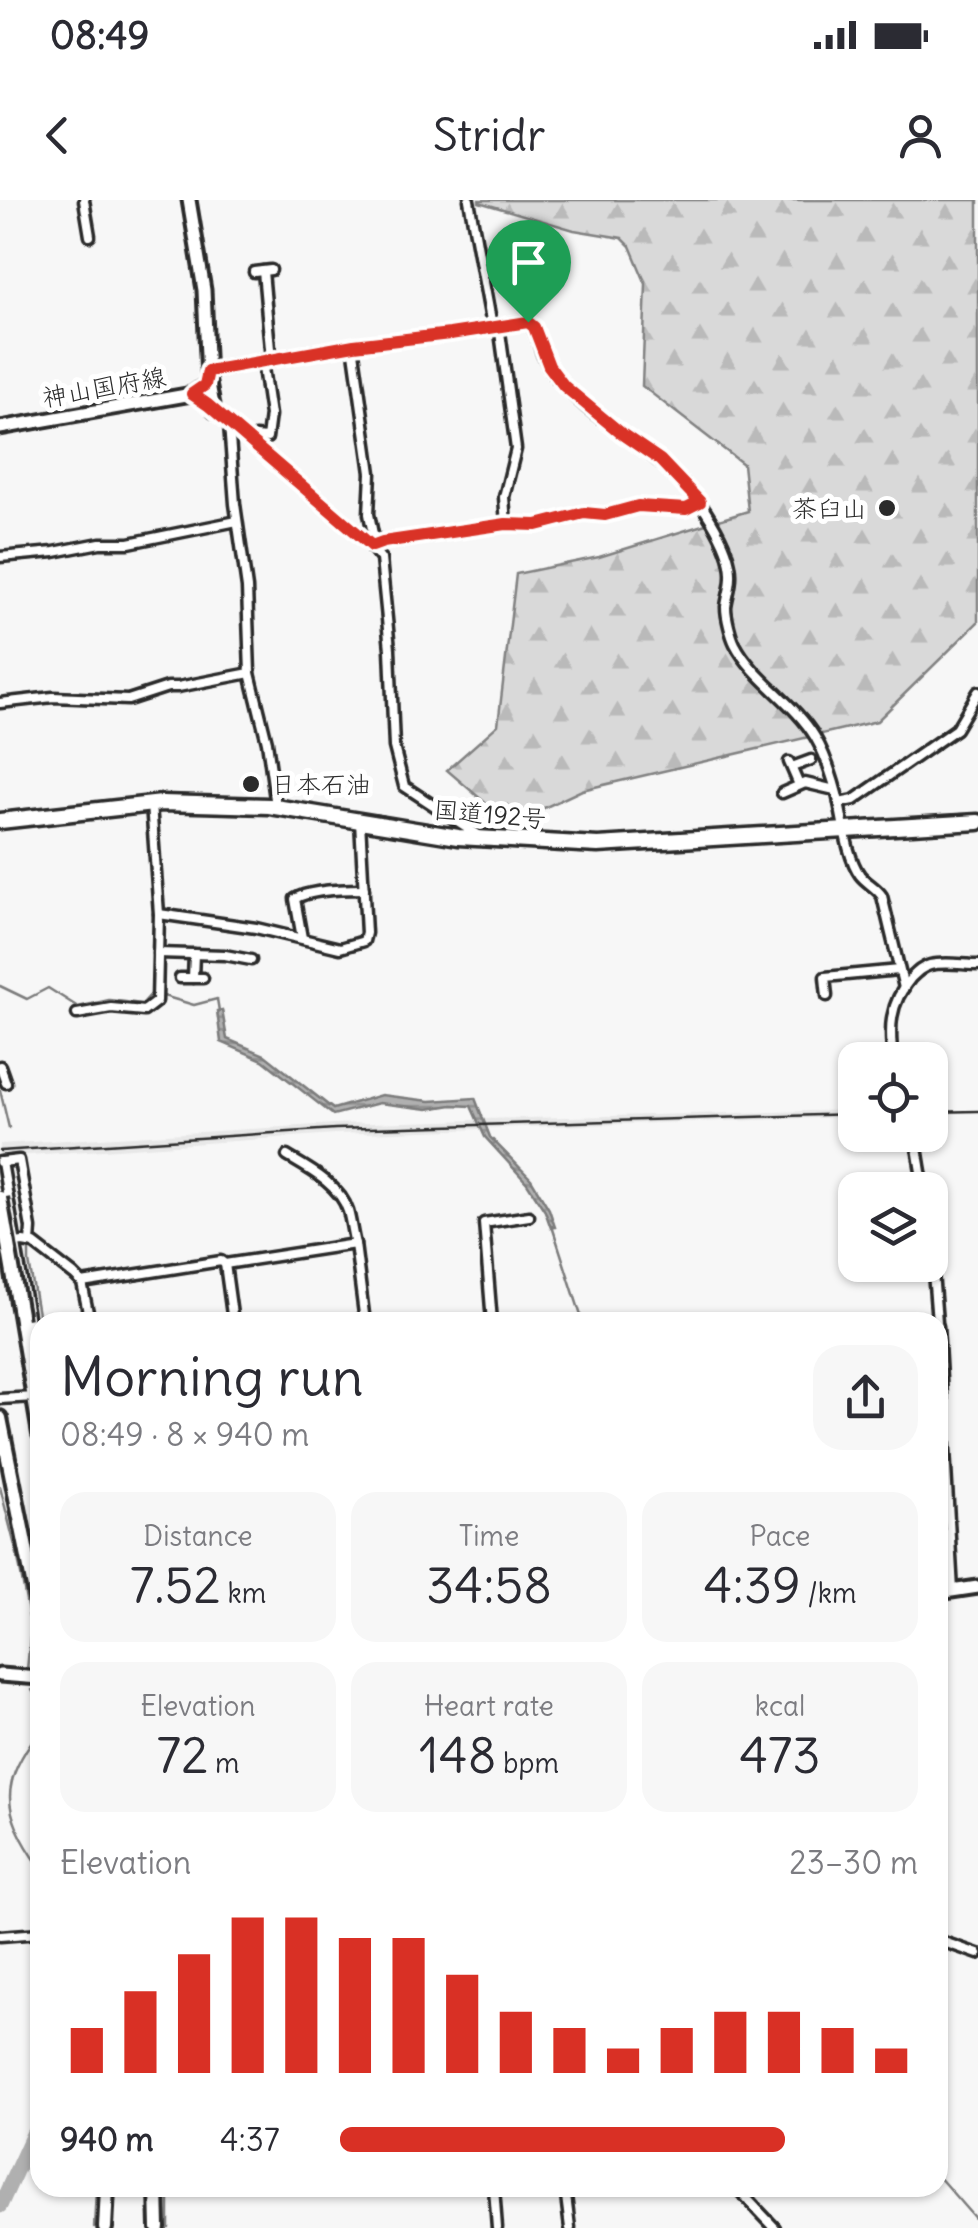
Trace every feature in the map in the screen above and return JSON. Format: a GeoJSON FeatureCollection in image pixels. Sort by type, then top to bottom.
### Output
{"type":"FeatureCollection","features":[{"type":"Feature","properties":{"kind":"highway","name":"国道192号"},"geometry":{"type":"LineString","coordinates":[[0,821],[150,804],[276,808],[458,837],[598,845],[978,822]]}},
{"type":"Feature","properties":{"kind":"main road"},"geometry":{"type":"LineString","coordinates":[[189,200],[204,290],[208,375],[214,411]]}},
{"type":"Feature","properties":{"kind":"main road","name":"神山国府線"},"geometry":{"type":"LineString","coordinates":[[0,428],[192,394],[200,390],[208,375]]}},
{"type":"Feature","properties":{"kind":"main road"},"geometry":{"type":"LineString","coordinates":[[192,394],[214,411]]}},
{"type":"Feature","properties":{"kind":"main road"},"geometry":{"type":"LineString","coordinates":[[0,1198],[30,1361]]}},
{"type":"Feature","properties":{"kind":"main road"},"geometry":{"type":"LineString","coordinates":[[0,1418],[30,1568]]}},
{"type":"Feature","properties":{"kind":"main road"},"geometry":{"type":"LineString","coordinates":[[948,1592],[978,1588]]}},
{"type":"Feature","properties":{"kind":"main road"},"geometry":{"type":"LineString","coordinates":[[0,1675],[30,1677]]}},
{"type":"Feature","properties":{"kind":"main road"},"geometry":{"type":"LineString","coordinates":[[105,2228],[107,2197]]}},
{"type":"Feature","properties":{"kind":"main road"},"geometry":{"type":"LineString","coordinates":[[157,2197],[158,2228]]}},
{"type":"Feature","properties":{"kind":"street"},"geometry":{"type":"LineString","coordinates":[[84,200],[90,236]]}},
{"type":"Feature","properties":{"kind":"street"},"geometry":{"type":"LineString","coordinates":[[469,200],[516,449],[504,497],[506,524]]}},
{"type":"Feature","properties":{"kind":"street"},"geometry":{"type":"LineString","coordinates":[[250,442],[255,437],[266,438],[270,415],[263,271]]}},
{"type":"Feature","properties":{"kind":"street"},"geometry":{"type":"LineString","coordinates":[[208,375],[354,345],[528,322],[534,327],[549,366],[564,386],[660,460],[700,502],[719,535],[732,571],[726,610],[734,643],[807,724],[817,741],[860,874],[882,896],[904,988]]}},
{"type":"Feature","properties":{"kind":"street"},"geometry":{"type":"LineString","coordinates":[[354,345],[371,473],[372,546]]}},
{"type":"Feature","properties":{"kind":"street"},"geometry":{"type":"LineString","coordinates":[[214,411],[372,546],[382,559],[394,747],[404,786],[484,838]]}},
{"type":"Feature","properties":{"kind":"street"},"geometry":{"type":"LineString","coordinates":[[229,424],[248,606],[250,673],[267,742],[276,808]]}},
{"type":"Feature","properties":{"kind":"street"},"geometry":{"type":"LineString","coordinates":[[372,546],[506,524],[537,525],[584,513],[605,515],[638,506],[686,509],[700,502]]}},
{"type":"Feature","properties":{"kind":"street"},"geometry":{"type":"LineString","coordinates":[[0,557],[54,552],[100,542],[129,543],[237,521]]}},
{"type":"Feature","properties":{"kind":"street"},"geometry":{"type":"LineString","coordinates":[[0,702],[54,696],[128,700],[168,687],[250,673]]}},
{"type":"Feature","properties":{"kind":"street"},"geometry":{"type":"LineString","coordinates":[[838,803],[854,800],[956,729],[978,692]]}},
{"type":"Feature","properties":{"kind":"street"},"geometry":{"type":"LineString","coordinates":[[799,785],[791,765],[811,760]]}},
{"type":"Feature","properties":{"kind":"street"},"geometry":{"type":"LineString","coordinates":[[782,793],[805,782],[835,790]]}},
{"type":"Feature","properties":{"kind":"street"},"geometry":{"type":"LineString","coordinates":[[77,1014],[112,1008],[144,1011],[158,996],[159,914],[150,804]]}},
{"type":"Feature","properties":{"kind":"street"},"geometry":{"type":"LineString","coordinates":[[159,914],[340,948],[364,941],[360,821]]}},
{"type":"Feature","properties":{"kind":"street"},"geometry":{"type":"LineString","coordinates":[[302,938],[295,900],[302,894],[364,889]]}},
{"type":"Feature","properties":{"kind":"street"},"geometry":{"type":"LineString","coordinates":[[158,953],[251,960]]}},
{"type":"Feature","properties":{"kind":"street"},"geometry":{"type":"LineString","coordinates":[[180,978],[198,978],[194,954]]}},
{"type":"Feature","properties":{"kind":"street"},"geometry":{"type":"LineString","coordinates":[[891,1042],[892,1011],[904,988],[923,967],[978,965]]}},
{"type":"Feature","properties":{"kind":"street"},"geometry":{"type":"LineString","coordinates":[[827,996],[825,977],[899,970]]}},
{"type":"Feature","properties":{"kind":"street"},"geometry":{"type":"LineString","coordinates":[[0,1066],[6,1084]]}},
{"type":"Feature","properties":{"kind":"street"},"geometry":{"type":"LineString","coordinates":[[287,1156],[313,1171],[347,1207],[364,1312]]}},
{"type":"Feature","properties":{"kind":"street"},"geometry":{"type":"LineString","coordinates":[[30,1242],[19,1160],[1,1162],[30,1331]]}},
{"type":"Feature","properties":{"kind":"street"},"geometry":{"type":"LineString","coordinates":[[491,1312],[484,1223],[529,1216]]}},
{"type":"Feature","properties":{"kind":"street"},"geometry":{"type":"LineString","coordinates":[[0,1245],[30,1242],[82,1283],[88,1312]]}},
{"type":"Feature","properties":{"kind":"street"},"geometry":{"type":"LineString","coordinates":[[82,1283],[354,1244]]}},
{"type":"Feature","properties":{"kind":"street"},"geometry":{"type":"LineString","coordinates":[[225,1264],[232,1312]]}},
{"type":"Feature","properties":{"kind":"street"},"geometry":{"type":"LineString","coordinates":[[934,1282],[936,1312]]}},
{"type":"Feature","properties":{"kind":"street"},"geometry":{"type":"LineString","coordinates":[[0,1399],[30,1397]]}},
{"type":"Feature","properties":{"kind":"street"},"geometry":{"type":"LineString","coordinates":[[948,1508],[953,1591]]}},
{"type":"Feature","properties":{"kind":"street"},"geometry":{"type":"LineString","coordinates":[[0,1936],[30,1933]]}},
{"type":"Feature","properties":{"kind":"street"},"geometry":{"type":"LineString","coordinates":[[948,1944],[978,1954]]}},
{"type":"Feature","properties":{"kind":"street"},"geometry":{"type":"LineString","coordinates":[[495,2197],[498,2228]]}},
{"type":"Feature","properties":{"kind":"street"},"geometry":{"type":"LineString","coordinates":[[567,2197],[570,2228]]}},
{"type":"Feature","properties":{"kind":"street"},"geometry":{"type":"LineString","coordinates":[[746,2197],[775,2228]]}},
{"type":"Feature","properties":{"kind":"shaded area"},"geometry":{"type":"Polygon","coordinates":[[[222,1010],[227,1039],[265,1055],[333,1109],[381,1095],[430,1101],[475,1098],[490,1137],[531,1179],[555,1227],[551,1228],[527,1183],[485,1137],[471,1106],[428,1109],[379,1103],[333,1115],[263,1060],[221,1042],[217,1011],[222,1010]]]}},
{"type":"Feature","properties":{"kind":"shaded area"},"geometry":{"type":"Polygon","coordinates":[[[838,1110],[838,1118],[486,1128],[483,1119],[838,1110]]]}},
{"type":"Feature","properties":{"kind":"shaded area"},"geometry":{"type":"Polygon","coordinates":[[[477,1120],[481,1129],[335,1134],[0,1157],[0,1144],[334,1124],[477,1120]]]}},
{"type":"Feature","properties":{"kind":"green space"},"geometry":{"type":"Polygon","coordinates":[[[479,200],[978,200],[978,622],[877,721],[582,790],[510,824],[447,770],[498,725],[516,574],[599,557],[748,511],[743,464],[642,386],[646,284],[630,246],[622,238],[574,230],[479,200]]]}},
{"type":"Feature","properties":{"kind":"waterway"},"geometry":{"type":"LineString","coordinates":[[0,986],[27,999],[48,988],[78,1007],[109,1000],[142,1004],[152,993]]}},
{"type":"Feature","properties":{"kind":"waterway"},"geometry":{"type":"LineString","coordinates":[[160,995],[194,1005],[217,999],[219,1011]]}},
{"type":"Feature","properties":{"kind":"waterway"},"geometry":{"type":"LineString","coordinates":[[0,1090],[9,1128]]}},
{"type":"Feature","properties":{"kind":"waterway"},"geometry":{"type":"LineString","coordinates":[[15,1165],[27,1229]]}},
{"type":"Feature","properties":{"kind":"waterway"},"geometry":{"type":"LineString","coordinates":[[552,1226],[580,1312]]}},
{"type":"Feature","properties":{"kind":"waterway"},"geometry":{"type":"LineString","coordinates":[[29,1249],[38,1312]]}},
{"type":"Feature","properties":{"kind":"waterway"},"geometry":{"type":"LineString","coordinates":[[0,1487],[30,1623]]}},
{"type":"Feature","properties":{"kind":"waterway"},"geometry":{"type":"LineString","coordinates":[[27,1670],[30,1638]]}},
{"type":"Feature","properties":{"kind":"waterway"},"geometry":{"type":"LineString","coordinates":[[30,1745],[18,1766],[10,1797],[12,1813],[30,1852]]}},
{"type":"Feature","properties":{"kind":"waterway"},"geometry":{"type":"LineString","coordinates":[[0,2206],[30,2141]]}},
{"type":"Feature","properties":{"kind":"waterway"},"geometry":{"type":"LineString","coordinates":[[948,2188],[978,2222]]}},
{"type":"Feature","properties":{"kind":"waterway"},"geometry":{"type":"LineString","coordinates":[[94,2228],[96,2197]]}},
{"type":"Feature","properties":{"kind":"waterway"},"geometry":{"type":"LineString","coordinates":[[169,2197],[169,2228]]}},
{"type":"Feature","properties":{"kind":"railway"},"geometry":{"type":"LineString","coordinates":[[948,1112],[978,1111]]}},
{"type":"Feature","properties":{"kind":"railway"},"geometry":{"type":"LineString","coordinates":[[0,1151],[335,1129],[838,1114]]}},
{"type":"Feature","properties":{"kind":"place","name":"茶臼山"},"geometry":{"type":"Point","coordinates":[887,508]}},
{"type":"Feature","properties":{"kind":"place","name":"日本石油"},"geometry":{"type":"Point","coordinates":[251,784]}},
{"type":"Feature","properties":{"kind":"route"},"geometry":{"type":"LineString","coordinates":[[528,322],[534,327],[542,354],[564,386],[660,460],[700,502],[686,509],[638,506],[605,515],[584,513],[537,525],[506,524],[372,546],[192,394],[205,385],[208,371],[354,345],[528,322]]}}]}
